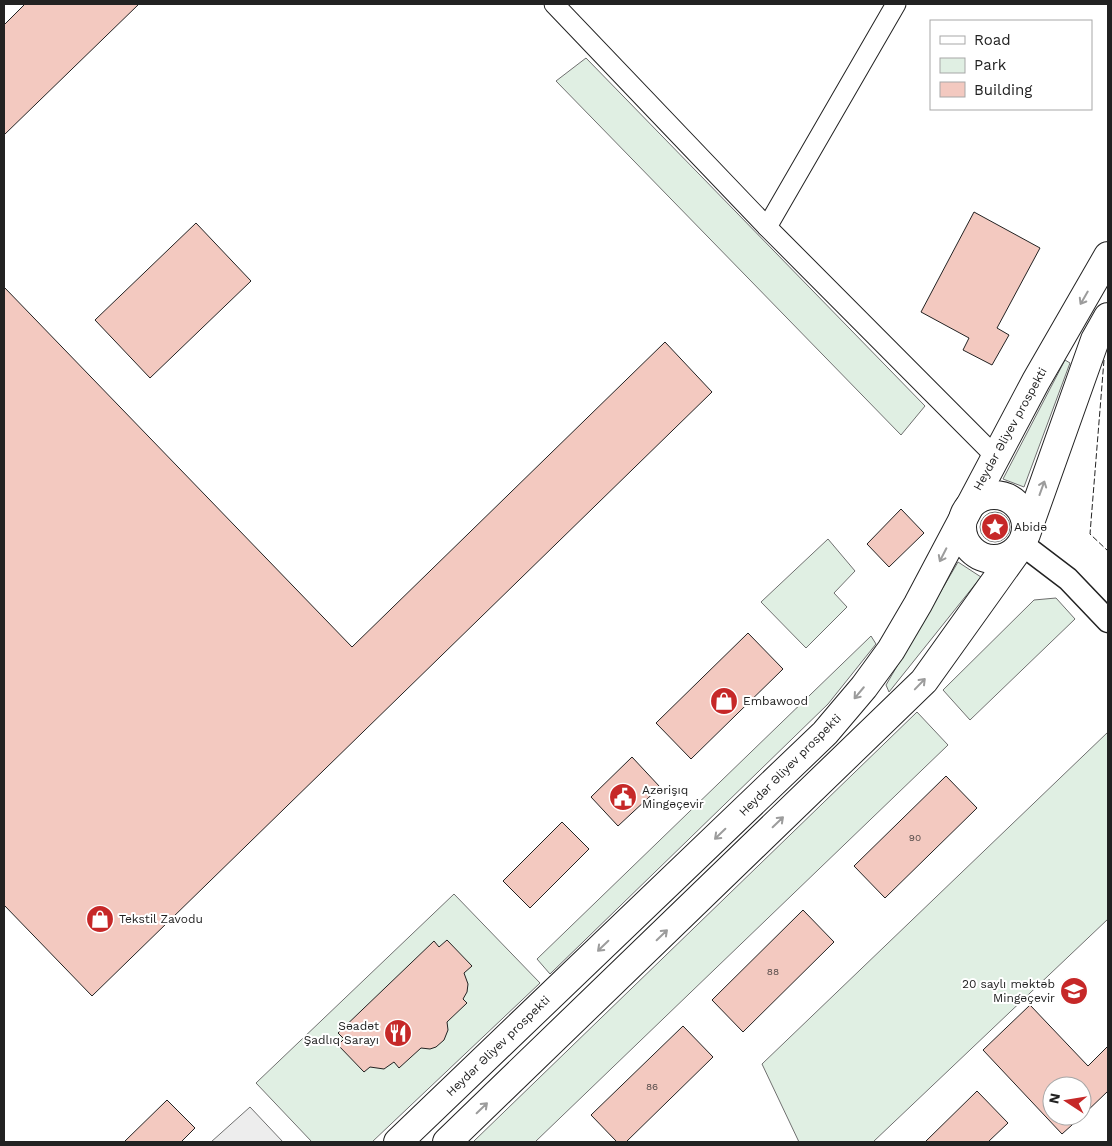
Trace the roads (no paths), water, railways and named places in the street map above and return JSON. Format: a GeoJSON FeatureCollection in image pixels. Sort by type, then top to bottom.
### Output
{"type":"FeatureCollection","features":[{"type":"Feature","properties":{"kind":"main road","name":"Heydər Əliyev prospekti"},"geometry":{"type":"LineString","coordinates":[[398,1142],[825,733],[864,687],[891,650],[918,604],[995,456],[1108,256]]}},
{"type":"Feature","properties":{"kind":"main road"},"geometry":{"type":"LineString","coordinates":[[447,1142],[924,681],[1024,539],[1026,524],[1024,514],[1019,505],[1010,498],[991,494],[981,497],[972,503],[966,512],[963,522],[963,533],[967,543],[974,552],[984,557],[995,559],[1006,557],[1015,552],[1024,539],[1096,340],[1108,318]]}},
{"type":"Feature","properties":{"kind":"street"},"geometry":{"type":"LineString","coordinates":[[554,4],[767,227],[995,456]]}},
{"type":"Feature","properties":{"kind":"street"},"geometry":{"type":"LineString","coordinates":[[767,227],[896,4]]}},
{"type":"Feature","properties":{"kind":"street"},"geometry":{"type":"LineString","coordinates":[[1024,539],[1068,579],[1108,621]]}},
{"type":"Feature","properties":{"kind":"place","name":"Abidə"},"geometry":{"type":"Point","coordinates":[995,527]}},
{"type":"Feature","properties":{"kind":"place","name":"Embawood"},"geometry":{"type":"Point","coordinates":[724,701]}},
{"type":"Feature","properties":{"kind":"place","name":"Azərişıq Mingəçevir"},"geometry":{"type":"Point","coordinates":[623,797]}},
{"type":"Feature","properties":{"kind":"place","name":"Tekstil Zavodu"},"geometry":{"type":"Point","coordinates":[100,919]}},
{"type":"Feature","properties":{"kind":"place","name":"20 saylı məktəb Mingəçevir"},"geometry":{"type":"Point","coordinates":[1074,991]}},
{"type":"Feature","properties":{"kind":"place","name":"Səadət Şadlıq Sarayı"},"geometry":{"type":"Point","coordinates":[398,1033]}}]}
